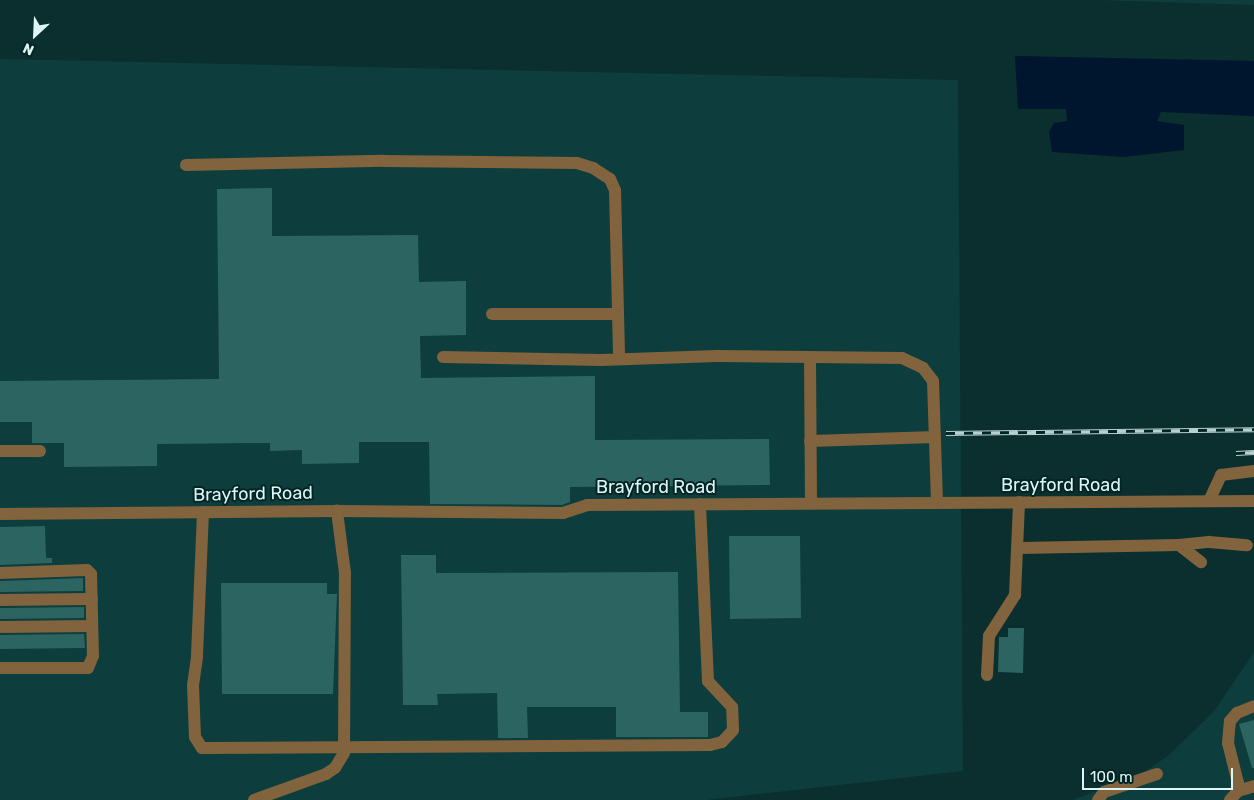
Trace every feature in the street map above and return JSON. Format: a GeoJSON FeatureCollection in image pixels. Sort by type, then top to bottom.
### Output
{"type":"FeatureCollection","features":[{"type":"Feature","properties":{"kind":"lane"},"geometry":{"type":"LineString","coordinates":[[186,166],[384,161],[586,165],[613,183],[619,359]]}},
{"type":"Feature","properties":{"kind":"lane"},"geometry":{"type":"LineString","coordinates":[[492,314],[617,314]]}},
{"type":"Feature","properties":{"kind":"lane"},"geometry":{"type":"LineString","coordinates":[[442,357],[619,359],[717,356],[902,358],[918,364],[932,375],[937,502]]}},
{"type":"Feature","properties":{"kind":"lane"},"geometry":{"type":"LineString","coordinates":[[810,358],[811,503]]}},
{"type":"Feature","properties":{"kind":"lane"},"geometry":{"type":"LineString","coordinates":[[810,441],[935,437]]}},
{"type":"Feature","properties":{"kind":"lane"},"geometry":{"type":"LineString","coordinates":[[0,452],[40,451]]}},
{"type":"Feature","properties":{"kind":"lane"},"geometry":{"type":"LineString","coordinates":[[1209,501],[1221,475],[1254,471]]}},
{"type":"Feature","properties":{"kind":"lane","name":"Brayford Road"},"geometry":{"type":"LineString","coordinates":[[0,514],[337,511],[563,513],[587,505],[1254,501]]}},
{"type":"Feature","properties":{"kind":"lane"},"geometry":{"type":"LineString","coordinates":[[987,676],[986,642],[1015,596],[1019,502]]}},
{"type":"Feature","properties":{"kind":"lane"},"geometry":{"type":"LineString","coordinates":[[203,512],[197,657],[193,685],[196,741],[202,748],[219,750],[343,745],[525,746],[722,742],[733,730],[732,707],[729,700],[708,681],[700,504]]}},
{"type":"Feature","properties":{"kind":"lane"},"geometry":{"type":"LineString","coordinates":[[254,800],[326,774],[342,759],[345,573],[337,511]]}},
{"type":"Feature","properties":{"kind":"lane"},"geometry":{"type":"LineString","coordinates":[[1018,548],[1179,545],[1196,542],[1246,545]]}},
{"type":"Feature","properties":{"kind":"lane"},"geometry":{"type":"LineString","coordinates":[[1179,545],[1201,562]]}},
{"type":"Feature","properties":{"kind":"lane"},"geometry":{"type":"LineString","coordinates":[[0,574],[87,570],[91,574],[93,656],[88,668],[0,668]]}},
{"type":"Feature","properties":{"kind":"lane"},"geometry":{"type":"LineString","coordinates":[[0,600],[92,599]]}},
{"type":"Feature","properties":{"kind":"lane"},"geometry":{"type":"LineString","coordinates":[[0,627],[92,626]]}},
{"type":"Feature","properties":{"kind":"lane"},"geometry":{"type":"LineString","coordinates":[[1254,706],[1237,713],[1228,732],[1234,795],[1254,786]]}},
{"type":"Feature","properties":{"kind":"lane"},"geometry":{"type":"LineString","coordinates":[[1098,800],[1104,792],[1156,774]]}},
{"type":"Feature","properties":{"kind":"shaded area"},"geometry":{"type":"Polygon","coordinates":[[[1098,0],[1254,0],[1254,5],[1098,0]]]}},
{"type":"Feature","properties":{"kind":"shaded area"},"geometry":{"type":"Polygon","coordinates":[[[1015,56],[1254,61],[1254,116],[1161,112],[1157,121],[1184,125],[1184,150],[1124,157],[1052,152],[1049,132],[1054,123],[1067,121],[1066,109],[1018,109],[1015,56]]]}},
{"type":"Feature","properties":{"kind":"shaded area"},"geometry":{"type":"Polygon","coordinates":[[[0,59],[958,80],[963,771],[707,800],[0,800],[0,59]]]}},
{"type":"Feature","properties":{"kind":"shaded area"},"geometry":{"type":"Polygon","coordinates":[[[1254,652],[1254,800],[1073,800],[1144,772],[1168,756],[1215,710],[1254,652]]]}},
{"type":"Feature","properties":{"kind":"building"},"geometry":{"type":"Polygon","coordinates":[[[272,188],[272,236],[418,235],[419,282],[466,281],[466,335],[420,336],[421,378],[595,376],[595,440],[769,439],[770,485],[570,487],[570,502],[562,505],[430,504],[429,442],[359,442],[359,463],[302,464],[302,450],[270,451],[270,443],[157,444],[157,466],[64,467],[64,443],[32,443],[32,422],[0,422],[0,381],[219,379],[217,189],[272,188]]]}},
{"type":"Feature","properties":{"kind":"building"},"geometry":{"type":"Polygon","coordinates":[[[45,526],[46,558],[52,558],[52,563],[0,565],[0,527],[45,526]]]}},
{"type":"Feature","properties":{"kind":"building"},"geometry":{"type":"Polygon","coordinates":[[[729,536],[800,536],[801,618],[730,619],[729,536]]]}},
{"type":"Feature","properties":{"kind":"building"},"geometry":{"type":"Polygon","coordinates":[[[401,555],[436,555],[436,573],[678,572],[680,712],[708,712],[708,737],[616,737],[616,707],[527,707],[528,738],[498,738],[497,693],[437,694],[438,705],[403,705],[401,555]]]}},
{"type":"Feature","properties":{"kind":"building"},"geometry":{"type":"Polygon","coordinates":[[[83,578],[83,591],[0,592],[0,581],[83,578]]]}},
{"type":"Feature","properties":{"kind":"building"},"geometry":{"type":"Polygon","coordinates":[[[221,583],[327,583],[327,594],[337,594],[333,694],[222,694],[221,583]]]}},
{"type":"Feature","properties":{"kind":"building"},"geometry":{"type":"Polygon","coordinates":[[[84,607],[84,618],[0,619],[0,608],[84,607]]]}},
{"type":"Feature","properties":{"kind":"building"},"geometry":{"type":"Polygon","coordinates":[[[1008,628],[1024,628],[1023,673],[998,672],[999,637],[1008,637],[1008,628]]]}},
{"type":"Feature","properties":{"kind":"building"},"geometry":{"type":"Polygon","coordinates":[[[84,634],[85,648],[0,649],[0,635],[84,634]]]}},
{"type":"Feature","properties":{"kind":"building"},"geometry":{"type":"Polygon","coordinates":[[[1254,720],[1254,768],[1252,768],[1239,724],[1254,720]]]}},
{"type":"Feature","properties":{"kind":"railway"},"geometry":{"type":"LineString","coordinates":[[946,433],[1254,429]]}},
{"type":"Feature","properties":{"kind":"railway"},"geometry":{"type":"LineString","coordinates":[[1236,453],[1254,452]]}}]}
